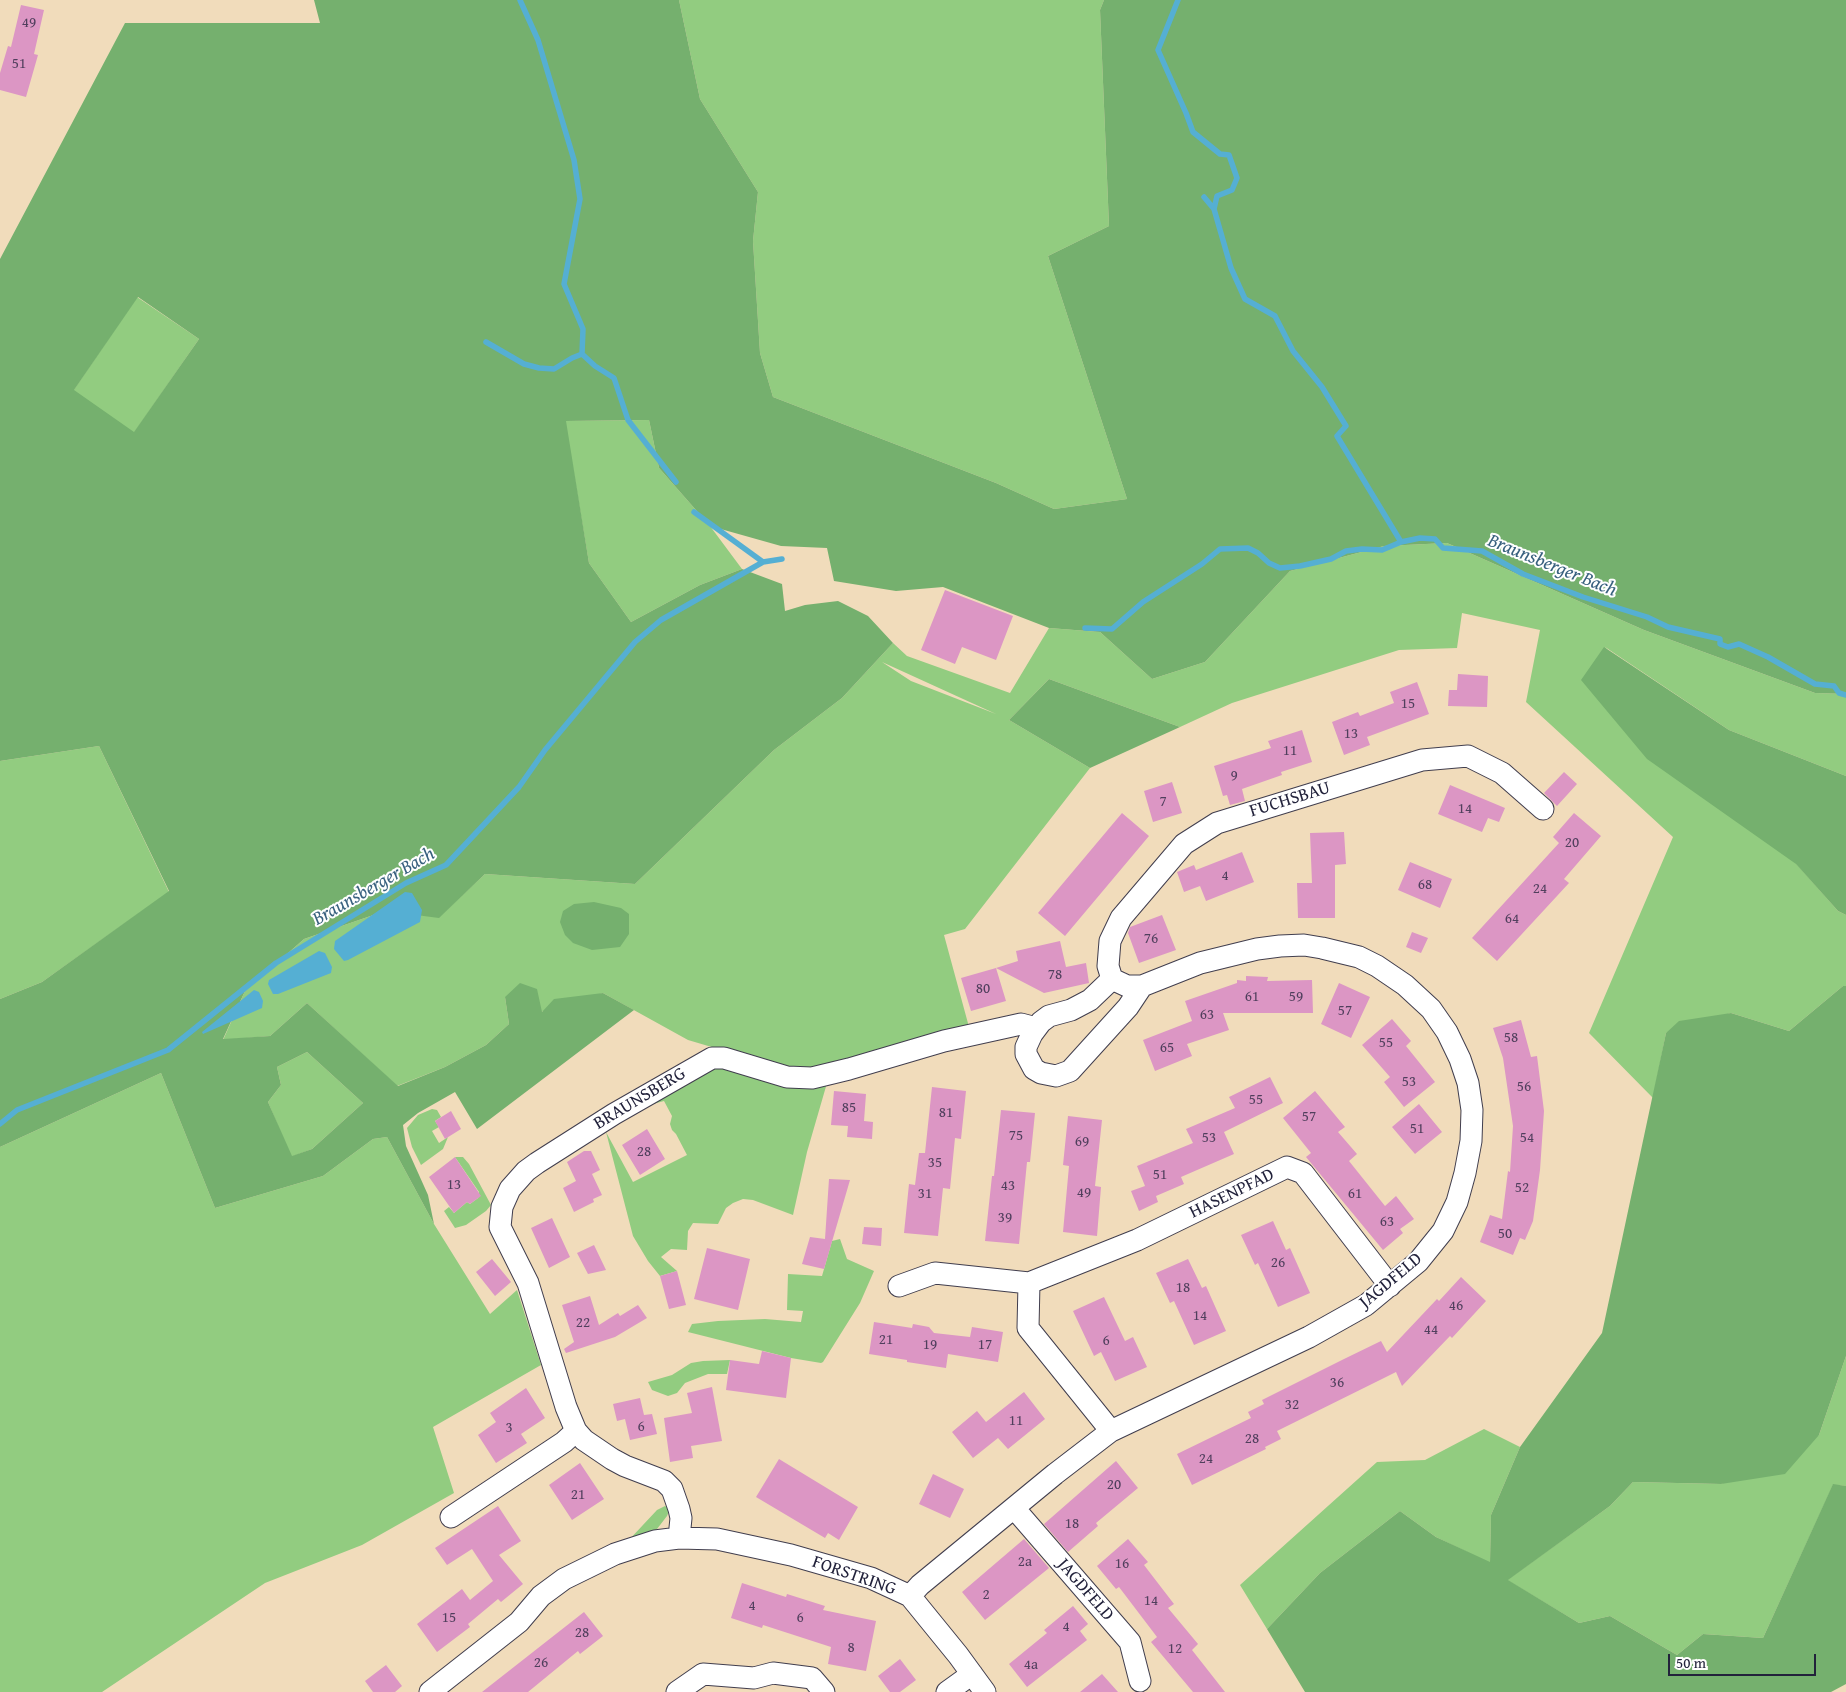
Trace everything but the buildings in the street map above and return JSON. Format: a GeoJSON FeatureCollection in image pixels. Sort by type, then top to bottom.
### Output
{"type":"FeatureCollection","features":[{"type":"Feature","properties":{"kind":"street","name":"FUCHSBAU"},"geometry":{"type":"LineString","coordinates":[[1112,979],[1108,966],[1110,942],[1121,918],[1184,844],[1217,822],[1422,760],[1468,756],[1502,773],[1543,809]]}},
{"type":"Feature","properties":{"kind":"street","name":"JAGDFELD"},"geometry":{"type":"LineString","coordinates":[[910,1596],[920,1585],[1055,1474],[1111,1432],[1309,1337],[1366,1305],[1418,1262],[1443,1231],[1456,1202],[1465,1173],[1471,1141],[1472,1110],[1468,1083],[1460,1059],[1450,1039],[1431,1009],[1405,985],[1378,966],[1340,952],[1304,946],[1258,949],[1200,963],[1142,986]]}},
{"type":"Feature","properties":{"kind":"street"},"geometry":{"type":"LineString","coordinates":[[1112,979],[1127,986],[1142,986],[1128,1007],[1070,1071],[1056,1076],[1041,1073],[1029,1063],[1026,1047],[1036,1028],[1049,1016],[1071,1010],[1090,1000],[1112,979]]}},
{"type":"Feature","properties":{"kind":"street","name":"BRAUNSBERG"},"geometry":{"type":"LineString","coordinates":[[678,1538],[679,1509],[672,1489],[664,1481],[625,1466],[604,1455],[576,1432],[566,1408],[528,1283],[500,1227],[502,1207],[510,1188],[526,1171],[614,1114],[712,1058],[724,1058],[787,1077],[812,1078],[849,1070],[944,1041],[1021,1024],[1036,1028]]}},
{"type":"Feature","properties":{"kind":"street","name":"HASENPFAD"},"geometry":{"type":"LineString","coordinates":[[899,1286],[935,1274],[1029,1283],[1137,1240],[1287,1167],[1303,1173],[1390,1286]]}},
{"type":"Feature","properties":{"kind":"street"},"geometry":{"type":"LineString","coordinates":[[1029,1283],[1028,1328],[1111,1432]]}},
{"type":"Feature","properties":{"kind":"street"},"geometry":{"type":"LineString","coordinates":[[451,1517],[564,1442],[576,1432]]}},
{"type":"Feature","properties":{"kind":"street","name":"JAGDFELD"},"geometry":{"type":"LineString","coordinates":[[1014,1508],[1130,1642],[1140,1681]]}},
{"type":"Feature","properties":{"kind":"street","name":"FORSTRING"},"geometry":{"type":"LineString","coordinates":[[430,1692],[519,1622],[541,1596],[564,1579],[615,1554],[655,1541],[678,1538],[717,1539],[791,1555],[871,1578],[910,1596],[985,1692]]}},
{"type":"Feature","properties":{"kind":"street"},"geometry":{"type":"LineString","coordinates":[[677,1692],[703,1674],[754,1678],[773,1673],[812,1678],[824,1692]]}},
{"type":"Feature","properties":{"kind":"street"},"geometry":{"type":"LineString","coordinates":[[947,1692],[972,1674]]}},
{"type":"Feature","properties":{"kind":"green space"},"geometry":{"type":"Polygon","coordinates":[[[314,0],[679,0],[700,99],[758,192],[753,241],[760,353],[773,397],[996,483],[1054,509],[1127,499],[1048,256],[1109,226],[1100,10],[1104,0],[1846,0],[1846,694],[1815,693],[1644,630],[1447,543],[1384,546],[1290,571],[1205,662],[1152,679],[1100,632],[1049,628],[943,587],[896,591],[834,581],[827,548],[781,546],[710,526],[659,468],[649,420],[566,421],[589,563],[631,622],[700,585],[742,569],[782,584],[785,611],[805,605],[838,601],[868,616],[893,643],[842,698],[774,750],[635,884],[485,874],[439,918],[385,911],[304,939],[245,991],[223,1039],[270,1036],[307,1003],[398,1086],[445,1067],[486,1045],[509,1024],[505,997],[520,983],[537,989],[542,1012],[554,999],[603,993],[634,1010],[477,1129],[455,1092],[418,1113],[403,1125],[406,1146],[428,1195],[434,1224],[387,1137],[373,1139],[323,1176],[215,1208],[161,1073],[0,1147],[0,999],[42,982],[169,891],[99,746],[0,761],[0,259],[125,23],[320,23],[314,0]],[[138,297],[74,390],[134,432],[199,339],[138,297]],[[307,1052],[277,1067],[281,1085],[268,1102],[292,1156],[312,1149],[363,1103],[307,1052]]]}},
{"type":"Feature","properties":{"kind":"green space"},"geometry":{"type":"Polygon","coordinates":[[[679,0],[1104,0],[1100,10],[1109,226],[1048,256],[1127,499],[1054,509],[996,483],[773,397],[760,353],[753,241],[758,192],[700,99],[679,0]]]}},
{"type":"Feature","properties":{"kind":"green space"},"geometry":{"type":"Polygon","coordinates":[[[137,297],[199,339],[134,433],[73,391],[137,297]]]}},
{"type":"Feature","properties":{"kind":"green space"},"geometry":{"type":"Polygon","coordinates":[[[649,420],[659,468],[710,526],[742,569],[700,585],[631,622],[589,563],[565,421],[649,420]]]}},
{"type":"Feature","properties":{"kind":"green space"},"geometry":{"type":"Polygon","coordinates":[[[1447,543],[1644,630],[1815,693],[1846,694],[1846,776],[1729,730],[1605,647],[1838,911],[1846,915],[1846,986],[1843,986],[1789,1031],[1731,1013],[1666,1033],[1653,1098],[1589,1033],[1673,837],[1526,702],[1540,630],[1462,613],[1457,648],[1399,650],[1232,703],[1180,727],[1049,679],[1009,720],[1090,768],[965,929],[944,935],[969,1027],[827,1066],[800,1069],[688,1040],[603,993],[541,1012],[505,997],[509,1024],[486,1045],[445,1067],[397,1086],[307,1003],[270,1036],[223,1040],[245,991],[304,939],[385,911],[439,917],[485,874],[635,884],[774,750],[842,698],[893,643],[907,656],[1010,693],[1049,628],[1100,632],[1152,679],[1205,662],[1290,571],[1384,546],[1447,543]],[[882,662],[911,681],[996,714],[882,662]]]}},
{"type":"Feature","properties":{"kind":"green space"},"geometry":{"type":"Polygon","coordinates":[[[1604,647],[1729,730],[1846,776],[1846,915],[1838,911],[1796,864],[1647,759],[1581,680],[1604,647]]]}},
{"type":"Feature","properties":{"kind":"green space"},"geometry":{"type":"Polygon","coordinates":[[[1049,679],[1180,727],[1090,768],[1009,720],[1049,679]]]}},
{"type":"Feature","properties":{"kind":"green space"},"geometry":{"type":"Polygon","coordinates":[[[99,746],[169,892],[42,982],[0,999],[0,761],[99,746]]]}},
{"type":"Feature","properties":{"kind":"green space"},"geometry":{"type":"Polygon","coordinates":[[[594,902],[621,908],[629,914],[629,934],[620,947],[592,950],[573,943],[565,935],[560,922],[563,911],[574,904],[594,902]]]}},
{"type":"Feature","properties":{"kind":"green space"},"geometry":{"type":"Polygon","coordinates":[[[1843,986],[1846,986],[1846,1356],[1819,1435],[1785,1474],[1721,1484],[1633,1482],[1610,1506],[1508,1580],[1579,1623],[1610,1616],[1677,1655],[1703,1634],[1763,1638],[1833,1484],[1846,1486],[1846,1684],[1831,1692],[1305,1692],[1267,1629],[1320,1573],[1400,1511],[1436,1537],[1490,1562],[1491,1515],[1520,1447],[1602,1333],[1666,1033],[1679,1021],[1731,1013],[1789,1031],[1843,986]]]}},
{"type":"Feature","properties":{"kind":"green space"},"geometry":{"type":"Polygon","coordinates":[[[307,1052],[363,1103],[312,1149],[291,1157],[268,1102],[281,1085],[277,1067],[307,1052]]]}},
{"type":"Feature","properties":{"kind":"green space"},"geometry":{"type":"Polygon","coordinates":[[[711,1066],[827,1083],[807,1152],[793,1215],[753,1200],[743,1199],[733,1203],[726,1208],[718,1224],[693,1223],[688,1231],[687,1250],[671,1249],[661,1257],[677,1271],[660,1276],[648,1261],[633,1236],[606,1132],[633,1182],[687,1155],[672,1130],[670,1124],[672,1116],[664,1101],[653,1104],[711,1066]]]}},
{"type":"Feature","properties":{"kind":"green space"},"geometry":{"type":"Polygon","coordinates":[[[161,1073],[215,1208],[323,1176],[373,1139],[387,1137],[434,1224],[490,1314],[517,1290],[541,1365],[433,1427],[454,1493],[362,1545],[265,1583],[102,1692],[0,1692],[0,1147],[161,1073]]]}},
{"type":"Feature","properties":{"kind":"green space"},"geometry":{"type":"Polygon","coordinates":[[[432,1109],[437,1110],[441,1117],[435,1121],[439,1127],[432,1131],[439,1143],[448,1137],[443,1149],[421,1165],[412,1147],[407,1128],[418,1115],[432,1109]]]}},
{"type":"Feature","properties":{"kind":"green space"},"geometry":{"type":"Polygon","coordinates":[[[455,1157],[463,1157],[469,1164],[491,1205],[486,1211],[466,1225],[455,1228],[444,1211],[449,1207],[454,1213],[467,1202],[470,1204],[478,1198],[479,1192],[455,1157]]]}},
{"type":"Feature","properties":{"kind":"green space"},"geometry":{"type":"Polygon","coordinates":[[[840,1239],[847,1259],[874,1271],[860,1303],[823,1362],[791,1358],[688,1332],[692,1324],[718,1321],[765,1319],[801,1322],[803,1311],[787,1310],[788,1274],[822,1276],[832,1241],[840,1239]]]}},
{"type":"Feature","properties":{"kind":"green space"},"geometry":{"type":"Polygon","coordinates":[[[1846,1356],[1846,1486],[1833,1485],[1763,1638],[1703,1634],[1677,1655],[1610,1616],[1579,1623],[1507,1580],[1610,1506],[1633,1482],[1721,1484],[1819,1435],[1846,1356]]]}},
{"type":"Feature","properties":{"kind":"green space"},"geometry":{"type":"Polygon","coordinates":[[[730,1360],[727,1374],[708,1374],[685,1383],[677,1393],[668,1396],[652,1390],[648,1382],[672,1375],[691,1363],[730,1360]]]}},
{"type":"Feature","properties":{"kind":"green space"},"geometry":{"type":"Polygon","coordinates":[[[1484,1429],[1520,1447],[1491,1515],[1490,1563],[1436,1537],[1400,1511],[1320,1573],[1267,1629],[1240,1585],[1377,1462],[1425,1460],[1484,1429]]]}},
{"type":"Feature","properties":{"kind":"green space"},"geometry":{"type":"Polygon","coordinates":[[[665,1506],[669,1511],[657,1529],[628,1541],[657,1510],[665,1506]]]}},
{"type":"Feature","properties":{"kind":"water"},"geometry":{"type":"Polygon","coordinates":[[[405,892],[412,893],[422,910],[420,922],[344,961],[334,949],[335,941],[405,892]]]}},
{"type":"Feature","properties":{"kind":"water"},"geometry":{"type":"Polygon","coordinates":[[[319,951],[325,953],[332,967],[331,973],[278,994],[273,994],[268,984],[269,980],[319,951]]]}},
{"type":"Feature","properties":{"kind":"water"},"geometry":{"type":"Polygon","coordinates":[[[254,990],[259,992],[263,1001],[262,1008],[203,1034],[202,1032],[254,990]]]}},
{"type":"Feature","properties":{"kind":"waterway"},"geometry":{"type":"LineString","coordinates":[[520,0],[538,40],[574,160],[580,199],[564,284],[583,329],[582,354],[595,366],[614,378],[628,420],[676,482]]}},
{"type":"Feature","properties":{"kind":"waterway"},"geometry":{"type":"LineString","coordinates":[[1178,0],[1158,50],[1193,132],[1220,154],[1229,155],[1237,178],[1232,190],[1217,196],[1214,209],[1231,268],[1245,299],[1275,316],[1293,351],[1322,387],[1346,426],[1337,436],[1401,542]]}},
{"type":"Feature","properties":{"kind":"waterway"},"geometry":{"type":"LineString","coordinates":[[1204,197],[1214,209]]}},
{"type":"Feature","properties":{"kind":"waterway"},"geometry":{"type":"LineString","coordinates":[[486,342],[524,364],[539,368],[554,369],[582,354]]}},
{"type":"Feature","properties":{"kind":"waterway"},"geometry":{"type":"LineString","coordinates":[[694,512],[763,562]]}},
{"type":"Feature","properties":{"kind":"waterway","name":"Braunsberger Bach"},"geometry":{"type":"LineString","coordinates":[[1085,628],[1112,629],[1143,602],[1202,564],[1220,549],[1248,548],[1258,553],[1269,563],[1280,568],[1300,566],[1331,559],[1346,551],[1362,549],[1382,550],[1401,542],[1420,538],[1435,539],[1443,548],[1482,551],[1523,574],[1583,597],[1647,617],[1668,627],[1720,639],[1720,644],[1728,647],[1739,644],[1768,657],[1815,684],[1834,686],[1839,693],[1846,695]]}},
{"type":"Feature","properties":{"kind":"waterway","name":"Braunsberger Bach"},"geometry":{"type":"LineString","coordinates":[[0,1124],[17,1110],[168,1050],[276,963],[406,883],[446,865],[519,787],[545,750],[635,642],[661,620],[763,562],[782,559]]}}]}
